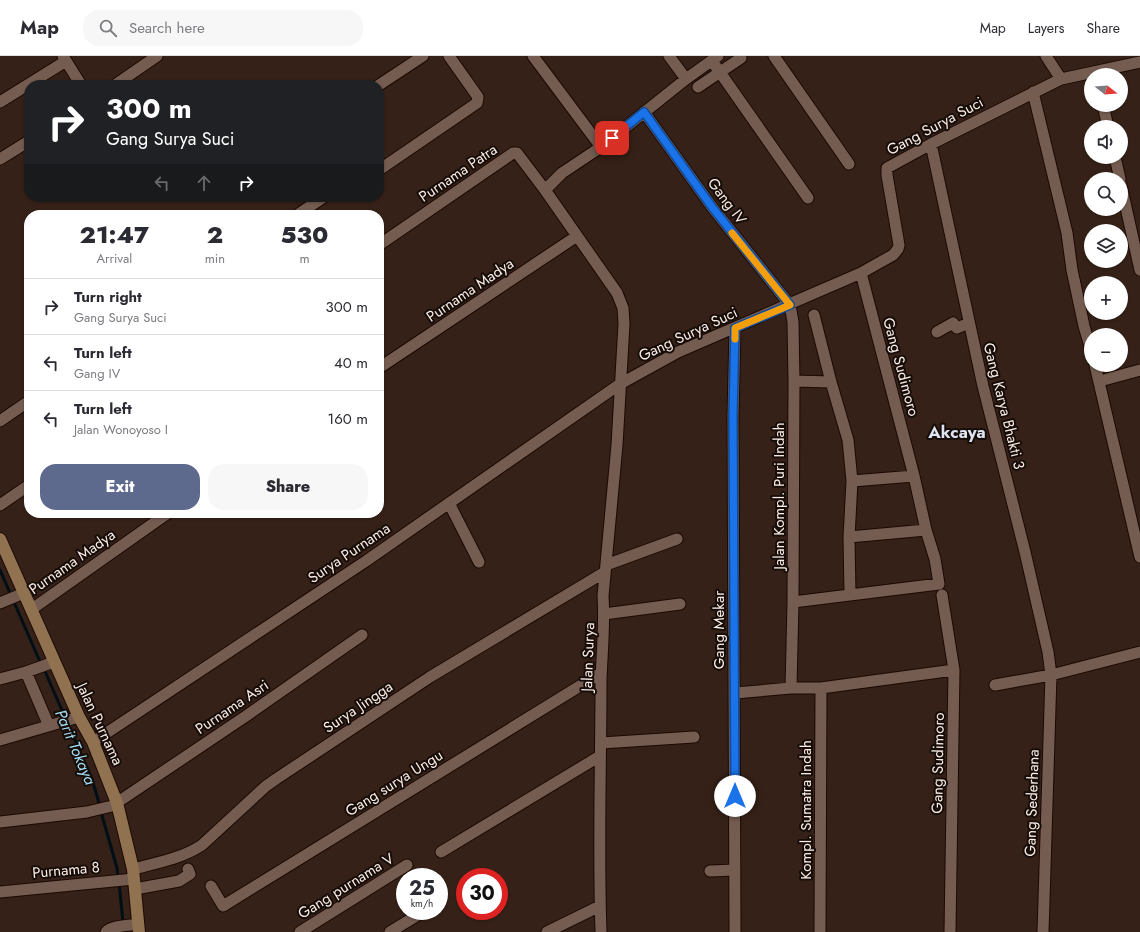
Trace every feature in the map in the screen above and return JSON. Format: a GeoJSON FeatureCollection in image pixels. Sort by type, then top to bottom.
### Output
{"type":"FeatureCollection","features":[{"type":"Feature","properties":{"kind":"street"},"geometry":{"type":"LineString","coordinates":[[121,80],[157,56]]}},
{"type":"Feature","properties":{"kind":"street"},"geometry":{"type":"LineString","coordinates":[[384,82],[423,56]]}},
{"type":"Feature","properties":{"kind":"street"},"geometry":{"type":"LineString","coordinates":[[384,167],[477,103],[478,97],[449,56]]}},
{"type":"Feature","properties":{"kind":"street"},"geometry":{"type":"LineString","coordinates":[[533,56],[601,147]]}},
{"type":"Feature","properties":{"kind":"street"},"geometry":{"type":"LineString","coordinates":[[669,56],[686,79]]}},
{"type":"Feature","properties":{"kind":"street"},"geometry":{"type":"LineString","coordinates":[[774,56],[849,164]]}},
{"type":"Feature","properties":{"kind":"street"},"geometry":{"type":"LineString","coordinates":[[1046,56],[1061,79]]}},
{"type":"Feature","properties":{"kind":"street"},"geometry":{"type":"LineString","coordinates":[[32,80],[64,58],[79,80]]}},
{"type":"Feature","properties":{"kind":"street"},"geometry":{"type":"LineString","coordinates":[[545,190],[562,173],[601,147],[686,79],[715,58],[720,72],[808,198]]}},
{"type":"Feature","properties":{"kind":"street"},"geometry":{"type":"LineString","coordinates":[[698,87],[741,58]]}},
{"type":"Feature","properties":{"kind":"street","name":"Gang Surya Suci"},"geometry":{"type":"LineString","coordinates":[[1115,68],[1140,62]]}},
{"type":"Feature","properties":{"kind":"street","name":"Gang Surya Suci"},"geometry":{"type":"LineString","coordinates":[[620,384],[678,352],[790,305],[861,273],[893,255],[899,247],[887,168],[1033,92],[1061,79],[1084,75]]}},
{"type":"Feature","properties":{"kind":"street"},"geometry":{"type":"LineString","coordinates":[[0,102],[24,86]]}},
{"type":"Feature","properties":{"kind":"street"},"geometry":{"type":"LineString","coordinates":[[1033,92],[1067,233],[1072,270],[1085,328]]}},
{"type":"Feature","properties":{"kind":"street","name":"Gang IV"},"geometry":{"type":"LineString","coordinates":[[644,112],[712,207],[790,305]]}},
{"type":"Feature","properties":{"kind":"street"},"geometry":{"type":"LineString","coordinates":[[0,159],[24,144]]}},
{"type":"Feature","properties":{"kind":"street","name":"Gang Karya Bhakti 3"},"geometry":{"type":"LineString","coordinates":[[931,144],[983,386],[1027,560],[1052,675]]}},
{"type":"Feature","properties":{"kind":"street","name":"Purnama Patra"},"geometry":{"type":"LineString","coordinates":[[384,242],[513,153],[517,153],[545,190]]}},
{"type":"Feature","properties":{"kind":"street","name":"Jalan Surya"},"geometry":{"type":"LineString","coordinates":[[545,190],[618,293],[623,308],[624,324],[617,445],[603,596],[604,614],[601,673],[600,756],[601,932]]}},
{"type":"Feature","properties":{"kind":"street"},"geometry":{"type":"LineString","coordinates":[[304,210],[316,202]]}},
{"type":"Feature","properties":{"kind":"street"},"geometry":{"type":"LineString","coordinates":[[1128,216],[1139,264]]}},
{"type":"Feature","properties":{"kind":"street","name":"Purnama Madya"},"geometry":{"type":"LineString","coordinates":[[384,365],[577,236]]}},
{"type":"Feature","properties":{"kind":"street","name":"Gang Sudimoro"},"geometry":{"type":"LineString","coordinates":[[861,273],[914,476],[926,530],[935,559],[954,670],[950,932]]}},
{"type":"Feature","properties":{"kind":"street","name":"Jalan Kompl. Puri Indah"},"geometry":{"type":"LineString","coordinates":[[790,305],[793,322],[794,381],[791,688]]}},
{"type":"Feature","properties":{"kind":"street"},"geometry":{"type":"LineString","coordinates":[[814,315],[831,382],[847,433],[852,481],[849,537],[850,595]]}},
{"type":"Feature","properties":{"kind":"street"},"geometry":{"type":"LineString","coordinates":[[936,332],[953,323],[957,328],[970,323]]}},
{"type":"Feature","properties":{"kind":"street","name":"Gang Mekar"},"geometry":{"type":"LineString","coordinates":[[735,328],[733,416],[735,932]]}},
{"type":"Feature","properties":{"kind":"street"},"geometry":{"type":"LineString","coordinates":[[1100,381],[1140,370]]}},
{"type":"Feature","properties":{"kind":"street"},"geometry":{"type":"LineString","coordinates":[[1098,372],[1140,557]]}},
{"type":"Feature","properties":{"kind":"street"},"geometry":{"type":"LineString","coordinates":[[794,381],[831,382]]}},
{"type":"Feature","properties":{"kind":"street","name":"Surya Purnama"},"geometry":{"type":"LineString","coordinates":[[93,742],[366,561],[620,384]]}},
{"type":"Feature","properties":{"kind":"street"},"geometry":{"type":"LineString","coordinates":[[0,421],[24,404]]}},
{"type":"Feature","properties":{"kind":"street"},"geometry":{"type":"LineString","coordinates":[[852,481],[914,476]]}},
{"type":"Feature","properties":{"kind":"street"},"geometry":{"type":"LineString","coordinates":[[0,505],[24,489]]}},
{"type":"Feature","properties":{"kind":"street"},"geometry":{"type":"LineString","coordinates":[[449,502],[479,562]]}},
{"type":"Feature","properties":{"kind":"street","name":"Purnama Madya"},"geometry":{"type":"LineString","coordinates":[[32,609],[161,518]]}},
{"type":"Feature","properties":{"kind":"street"},"geometry":{"type":"LineString","coordinates":[[849,537],[926,530]]}},
{"type":"Feature","properties":{"kind":"street","name":"Jalan Purnama"},"geometry":{"type":"LineString","coordinates":[[0,539],[20,595],[32,609],[49,663],[75,718],[93,742],[114,804],[133,879],[139,928]]}},
{"type":"Feature","properties":{"kind":"street","name":"Surya Jingga"},"geometry":{"type":"LineString","coordinates":[[133,879],[156,863],[195,850],[266,786],[430,677],[605,569],[676,539]]}},
{"type":"Feature","properties":{"kind":"street"},"geometry":{"type":"LineString","coordinates":[[793,602],[850,595],[941,589]]}},
{"type":"Feature","properties":{"kind":"street"},"geometry":{"type":"LineString","coordinates":[[2,602],[20,595]]}},
{"type":"Feature","properties":{"kind":"street"},"geometry":{"type":"LineString","coordinates":[[604,614],[680,604]]}},
{"type":"Feature","properties":{"kind":"street","name":"Purnama Asri"},"geometry":{"type":"LineString","coordinates":[[114,804],[362,635]]}},
{"type":"Feature","properties":{"kind":"street"},"geometry":{"type":"LineString","coordinates":[[995,685],[1052,675],[1140,652]]}},
{"type":"Feature","properties":{"kind":"street"},"geometry":{"type":"LineString","coordinates":[[0,679],[29,671],[49,663]]}},
{"type":"Feature","properties":{"kind":"street"},"geometry":{"type":"LineString","coordinates":[[734,693],[791,688],[821,688],[954,670]]}},
{"type":"Feature","properties":{"kind":"street"},"geometry":{"type":"LineString","coordinates":[[29,671],[53,725]]}},
{"type":"Feature","properties":{"kind":"street","name":"Gang surya Ungu"},"geometry":{"type":"LineString","coordinates":[[211,886],[223,906],[601,673]]}},
{"type":"Feature","properties":{"kind":"street","name":"Gang Sederhana"},"geometry":{"type":"LineString","coordinates":[[1043,932],[1052,675]]}},
{"type":"Feature","properties":{"kind":"street","name":"Kompl. Sumatra Indah"},"geometry":{"type":"LineString","coordinates":[[820,932],[821,688]]}},
{"type":"Feature","properties":{"kind":"street"},"geometry":{"type":"LineString","coordinates":[[0,740],[75,718]]}},
{"type":"Feature","properties":{"kind":"street"},"geometry":{"type":"LineString","coordinates":[[601,743],[694,737]]}},
{"type":"Feature","properties":{"kind":"street"},"geometry":{"type":"LineString","coordinates":[[441,852],[600,756]]}},
{"type":"Feature","properties":{"kind":"street"},"geometry":{"type":"LineString","coordinates":[[0,822],[87,812],[114,804]]}},
{"type":"Feature","properties":{"kind":"street","name":"Gang purnama V"},"geometry":{"type":"LineString","coordinates":[[300,932],[407,865]]}},
{"type":"Feature","properties":{"kind":"street"},"geometry":{"type":"LineString","coordinates":[[133,879],[179,881],[190,874],[188,869]]}},
{"type":"Feature","properties":{"kind":"street"},"geometry":{"type":"LineString","coordinates":[[710,871],[735,870]]}},
{"type":"Feature","properties":{"kind":"street","name":"Purnama 8"},"geometry":{"type":"LineString","coordinates":[[0,892],[133,879]]}},
{"type":"Feature","properties":{"kind":"street"},"geometry":{"type":"LineString","coordinates":[[547,932],[600,906]]}},
{"type":"Feature","properties":{"kind":"street"},"geometry":{"type":"LineString","coordinates":[[390,932],[410,920]]}},
{"type":"Feature","properties":{"kind":"street"},"geometry":{"type":"LineString","coordinates":[[106,932],[112,928],[139,928]]}},
{"type":"Feature","properties":{"kind":"waterway","name":"Parit Tokaya"},"geometry":{"type":"LineString","coordinates":[[0,570],[41,664]]}},
{"type":"Feature","properties":{"kind":"waterway","name":"Parit Tokaya"},"geometry":{"type":"LineString","coordinates":[[44,669],[92,779],[100,806]]}},
{"type":"Feature","properties":{"kind":"waterway","name":"Parit Tokaya"},"geometry":{"type":"LineString","coordinates":[[101,812],[117,868],[118,878]]}},
{"type":"Feature","properties":{"kind":"waterway","name":"Parit Tokaya"},"geometry":{"type":"LineString","coordinates":[[119,883],[124,932]]}},
{"type":"Feature","properties":{"kind":"slow traffic"},"geometry":{"type":"LineString","coordinates":[[732,233],[790,305],[735,328],[735,339]]}},
{"type":"Feature","properties":{"kind":"district","name":"Akcaya"},"geometry":{"type":"Point","coordinates":[957,432]}},
{"type":"Feature","properties":{"kind":"route"},"geometry":{"type":"LineString","coordinates":[[612,138],[644,112],[712,207],[790,305],[735,328],[733,416],[735,796]]}}]}
